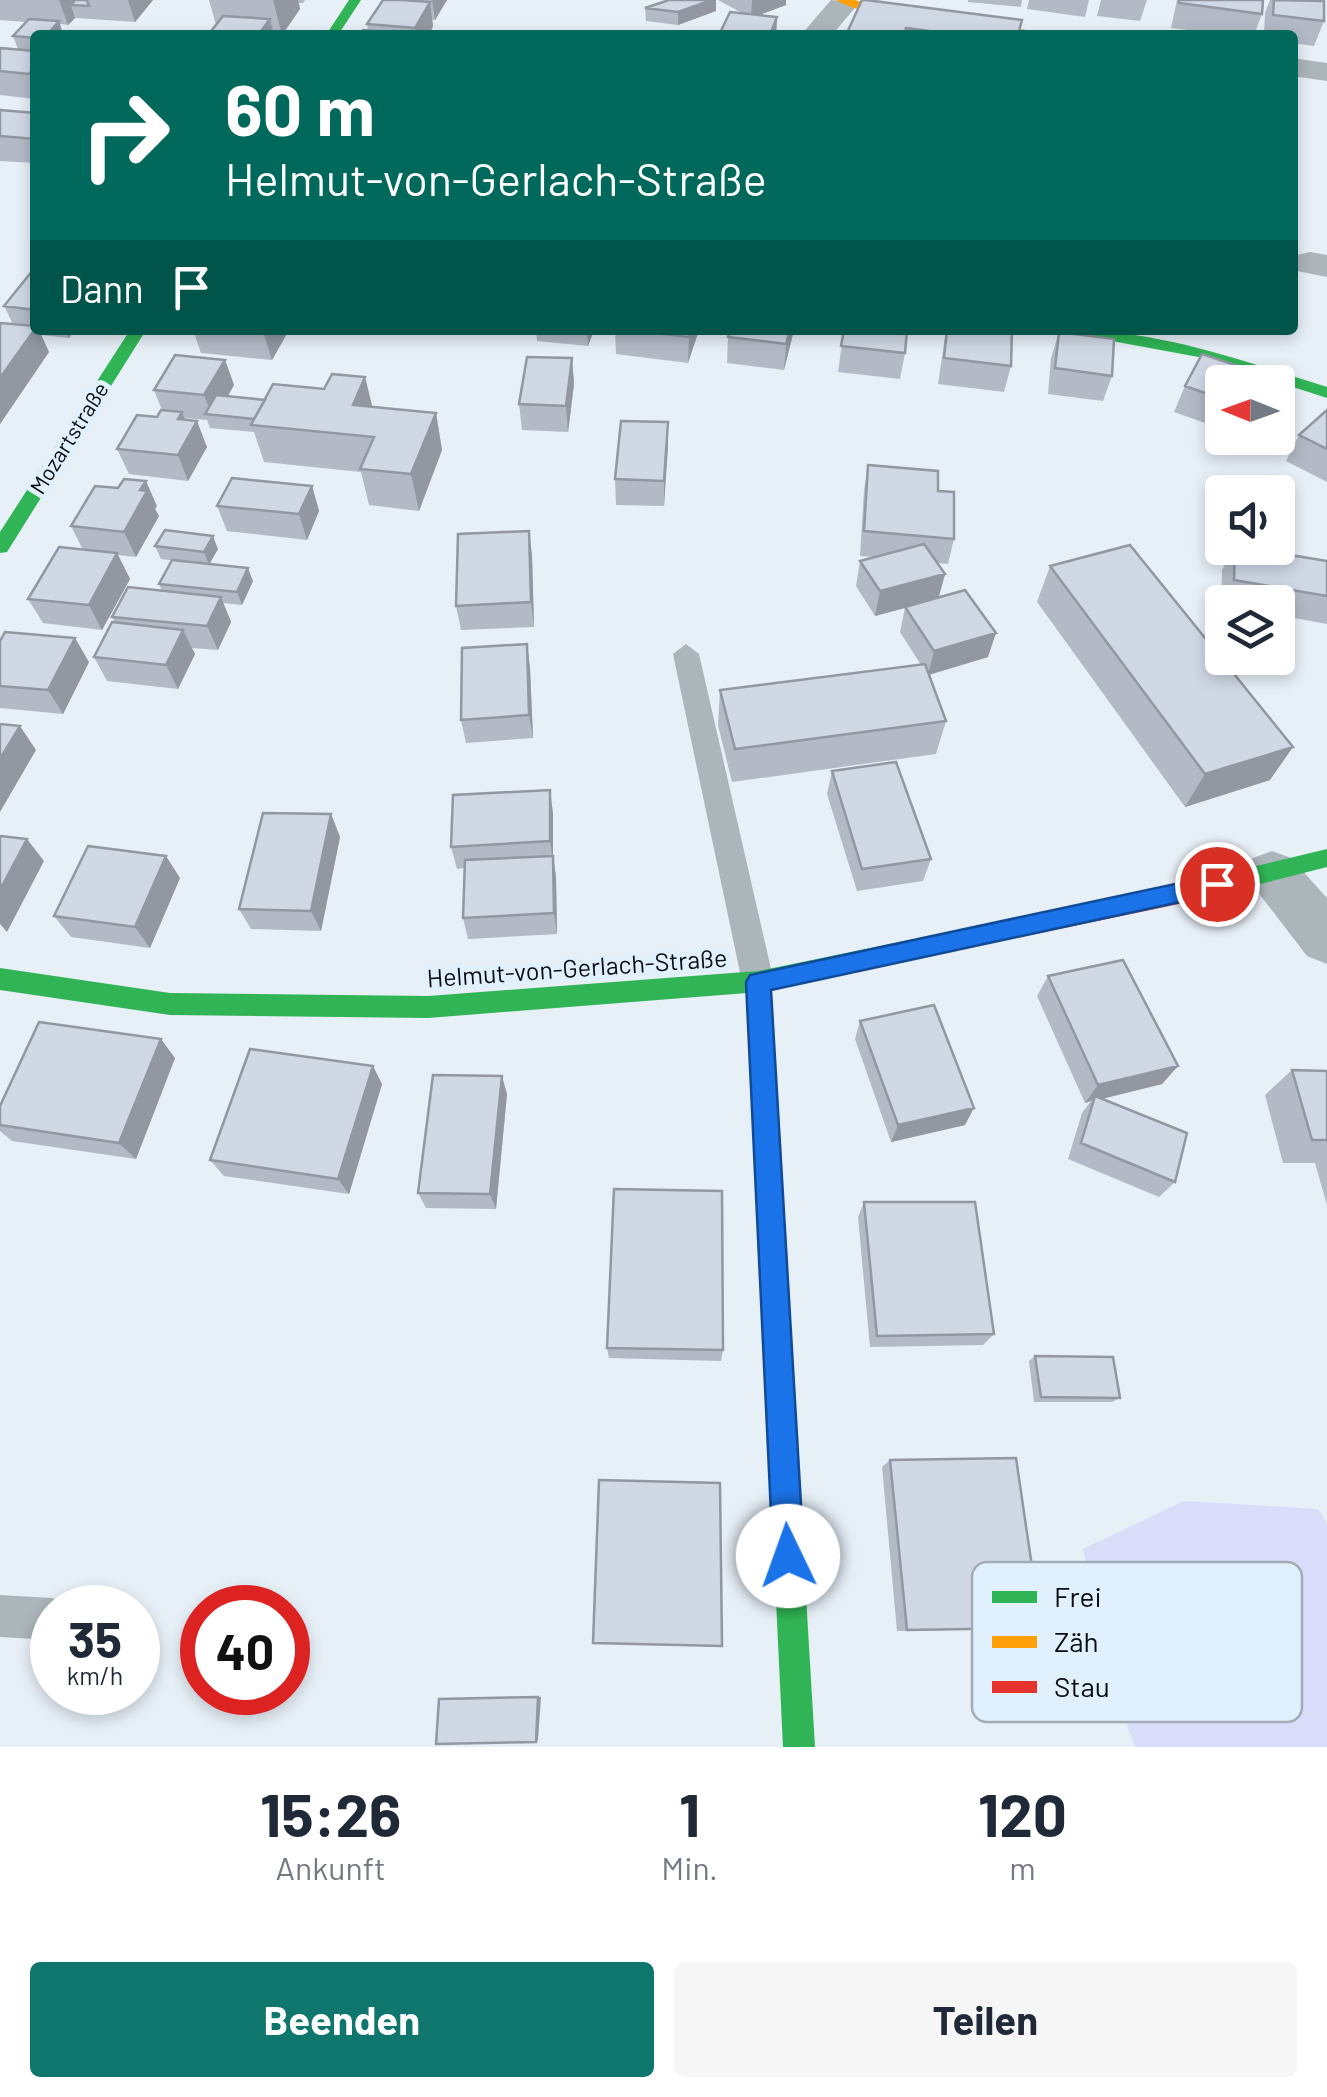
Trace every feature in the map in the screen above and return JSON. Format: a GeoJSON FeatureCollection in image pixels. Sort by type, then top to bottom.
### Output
{"type":"FeatureCollection","features":[{"type":"Feature","properties":{"kind":"street"},"geometry":{"type":"LineString","coordinates":[[335,30],[355,0]]}},
{"type":"Feature","properties":{"kind":"street"},"geometry":{"type":"LineString","coordinates":[[820,30],[844,1],[1023,30]]}},
{"type":"Feature","properties":{"kind":"street"},"geometry":{"type":"LineString","coordinates":[[1298,68],[1327,72]]}},
{"type":"Feature","properties":{"kind":"street","name":"Mozartstraße"},"geometry":{"type":"LineString","coordinates":[[0,547],[135,335]]}},
{"type":"Feature","properties":{"kind":"street"},"geometry":{"type":"LineString","coordinates":[[1105,335],[1206,354],[1327,393]]}},
{"type":"Feature","properties":{"kind":"street","name":"Helmut-von-Gerlach-Straße"},"geometry":{"type":"LineString","coordinates":[[0,979],[170,1004],[408,1006],[758,982],[1272,874],[1327,858]]}},
{"type":"Feature","properties":{"kind":"street"},"geometry":{"type":"LineString","coordinates":[[1272,874],[1327,938]]}},
{"type":"Feature","properties":{"kind":"street"},"geometry":{"type":"LineString","coordinates":[[758,982],[799,1747]]}},
{"type":"Feature","properties":{"kind":"lane"},"geometry":{"type":"LineString","coordinates":[[686,654],[758,982]]}},
{"type":"Feature","properties":{"kind":"lane"},"geometry":{"type":"LineString","coordinates":[[0,1616],[30,1618]]}},
{"type":"Feature","properties":{"kind":"shaded area"},"geometry":{"type":"Polygon","coordinates":[[[1184,1501],[1318,1509],[1327,1524],[1327,1747],[1135,1747],[1126,1722],[1302,1722],[1302,1562],[1086,1562],[1083,1549],[1184,1501]]]}},
{"type":"Feature","properties":{"kind":"building"},"geometry":{"type":"Polygon","coordinates":[[[75,0],[87,0],[89,6],[71,5],[75,0]]]}},
{"type":"Feature","properties":{"kind":"building"},"geometry":{"type":"Polygon","coordinates":[[[383,0],[430,2],[415,28],[367,24],[383,0]]]}},
{"type":"Feature","properties":{"kind":"building"},"geometry":{"type":"Polygon","coordinates":[[[669,0],[712,0],[678,12],[645,8],[669,0]]]}},
{"type":"Feature","properties":{"kind":"building"},"geometry":{"type":"Polygon","coordinates":[[[862,0],[1022,20],[1019,30],[848,30],[862,0]]]}},
{"type":"Feature","properties":{"kind":"building"},"geometry":{"type":"Polygon","coordinates":[[[1263,0],[1262,14],[1179,3],[1263,0]]]}},
{"type":"Feature","properties":{"kind":"building"},"geometry":{"type":"Polygon","coordinates":[[[1274,0],[1324,1],[1324,21],[1273,15],[1274,0]]]}},
{"type":"Feature","properties":{"kind":"building"},"geometry":{"type":"Polygon","coordinates":[[[730,12],[777,17],[772,30],[721,30],[730,12]]]}},
{"type":"Feature","properties":{"kind":"building"},"geometry":{"type":"Polygon","coordinates":[[[223,16],[270,19],[262,30],[212,30],[223,16]]]}},
{"type":"Feature","properties":{"kind":"building"},"geometry":{"type":"Polygon","coordinates":[[[29,19],[59,21],[51,30],[30,30],[30,38],[13,36],[29,19]]]}},
{"type":"Feature","properties":{"kind":"building"},"geometry":{"type":"Polygon","coordinates":[[[0,48],[30,51],[29,74],[0,71],[0,48]]]}},
{"type":"Feature","properties":{"kind":"building"},"geometry":{"type":"Polygon","coordinates":[[[0,110],[30,113],[30,139],[0,136],[0,110]]]}},
{"type":"Feature","properties":{"kind":"building"},"geometry":{"type":"Polygon","coordinates":[[[30,274],[30,309],[4,306],[30,274]]]}},
{"type":"Feature","properties":{"kind":"building"},"geometry":{"type":"Polygon","coordinates":[[[0,323],[30,326],[31,335],[0,378],[0,323]]]}},
{"type":"Feature","properties":{"kind":"building"},"geometry":{"type":"Polygon","coordinates":[[[729,335],[789,335],[786,344],[729,335]]]}},
{"type":"Feature","properties":{"kind":"building"},"geometry":{"type":"Polygon","coordinates":[[[843,335],[907,335],[905,353],[841,346],[843,335]]]}},
{"type":"Feature","properties":{"kind":"building"},"geometry":{"type":"Polygon","coordinates":[[[946,335],[1012,335],[1011,366],[944,358],[946,335]]]}},
{"type":"Feature","properties":{"kind":"building"},"geometry":{"type":"Polygon","coordinates":[[[1059,335],[1114,339],[1112,376],[1055,368],[1059,335]]]}},
{"type":"Feature","properties":{"kind":"building"},"geometry":{"type":"Polygon","coordinates":[[[1202,354],[1235,365],[1205,365],[1205,393],[1185,386],[1202,354]]]}},
{"type":"Feature","properties":{"kind":"building"},"geometry":{"type":"Polygon","coordinates":[[[175,355],[225,360],[204,395],[154,390],[175,355]]]}},
{"type":"Feature","properties":{"kind":"building"},"geometry":{"type":"Polygon","coordinates":[[[527,357],[572,358],[566,406],[519,404],[527,357]]]}},
{"type":"Feature","properties":{"kind":"building"},"geometry":{"type":"Polygon","coordinates":[[[332,374],[365,377],[353,405],[436,413],[411,474],[360,469],[374,437],[251,425],[273,384],[324,389],[332,374]]]}},
{"type":"Feature","properties":{"kind":"building"},"geometry":{"type":"Polygon","coordinates":[[[216,395],[265,400],[254,419],[205,414],[216,395]]]}},
{"type":"Feature","properties":{"kind":"building"},"geometry":{"type":"Polygon","coordinates":[[[161,410],[182,412],[178,419],[197,421],[178,455],[117,449],[137,415],[157,417],[161,410]]]}},
{"type":"Feature","properties":{"kind":"building"},"geometry":{"type":"Polygon","coordinates":[[[1327,410],[1327,449],[1299,435],[1327,410]]]}},
{"type":"Feature","properties":{"kind":"building"},"geometry":{"type":"Polygon","coordinates":[[[621,421],[668,422],[664,481],[615,479],[621,421]]]}},
{"type":"Feature","properties":{"kind":"building"},"geometry":{"type":"Polygon","coordinates":[[[868,465],[938,471],[938,491],[954,492],[954,539],[864,531],[868,465]]]}},
{"type":"Feature","properties":{"kind":"building"},"geometry":{"type":"Polygon","coordinates":[[[232,478],[312,486],[299,514],[217,506],[232,478]]]}},
{"type":"Feature","properties":{"kind":"building"},"geometry":{"type":"Polygon","coordinates":[[[124,479],[146,481],[140,490],[147,491],[124,532],[71,526],[95,486],[118,488],[124,479]]]}},
{"type":"Feature","properties":{"kind":"building"},"geometry":{"type":"Polygon","coordinates":[[[165,530],[213,536],[204,552],[155,546],[165,530]]]}},
{"type":"Feature","properties":{"kind":"building"},"geometry":{"type":"Polygon","coordinates":[[[529,531],[531,602],[456,606],[458,534],[529,531]]]}},
{"type":"Feature","properties":{"kind":"building"},"geometry":{"type":"Polygon","coordinates":[[[924,544],[945,574],[880,591],[860,561],[924,544]]]}},
{"type":"Feature","properties":{"kind":"building"},"geometry":{"type":"Polygon","coordinates":[[[1130,545],[1205,638],[1205,675],[1235,675],[1293,747],[1205,774],[1050,566],[1130,545]]]}},
{"type":"Feature","properties":{"kind":"building"},"geometry":{"type":"Polygon","coordinates":[[[59,547],[117,553],[89,605],[28,599],[59,547]]]}},
{"type":"Feature","properties":{"kind":"building"},"geometry":{"type":"Polygon","coordinates":[[[1295,556],[1327,561],[1327,596],[1295,590],[1295,585],[1234,580],[1234,565],[1295,565],[1295,556]]]}},
{"type":"Feature","properties":{"kind":"building"},"geometry":{"type":"Polygon","coordinates":[[[172,560],[248,568],[237,592],[159,584],[172,560]]]}},
{"type":"Feature","properties":{"kind":"building"},"geometry":{"type":"Polygon","coordinates":[[[128,587],[221,597],[207,626],[112,617],[128,587]]]}},
{"type":"Feature","properties":{"kind":"building"},"geometry":{"type":"Polygon","coordinates":[[[965,590],[996,633],[934,651],[905,607],[965,590]]]}},
{"type":"Feature","properties":{"kind":"building"},"geometry":{"type":"Polygon","coordinates":[[[112,622],[183,630],[166,665],[94,657],[112,622]]]}},
{"type":"Feature","properties":{"kind":"building"},"geometry":{"type":"Polygon","coordinates":[[[5,632],[75,638],[48,690],[0,686],[0,641],[5,632]]]}},
{"type":"Feature","properties":{"kind":"building"},"geometry":{"type":"Polygon","coordinates":[[[527,644],[529,715],[461,720],[462,648],[527,644]]]}},
{"type":"Feature","properties":{"kind":"building"},"geometry":{"type":"Polygon","coordinates":[[[925,664],[946,721],[735,749],[720,690],[925,664]]]}},
{"type":"Feature","properties":{"kind":"building"},"geometry":{"type":"Polygon","coordinates":[[[0,724],[20,726],[0,759],[0,724]]]}},
{"type":"Feature","properties":{"kind":"building"},"geometry":{"type":"Polygon","coordinates":[[[896,762],[931,859],[862,869],[832,771],[896,762]]]}},
{"type":"Feature","properties":{"kind":"building"},"geometry":{"type":"Polygon","coordinates":[[[550,790],[550,841],[451,847],[453,795],[550,790]]]}},
{"type":"Feature","properties":{"kind":"building"},"geometry":{"type":"Polygon","coordinates":[[[263,813],[331,814],[311,911],[239,909],[263,813]]]}},
{"type":"Feature","properties":{"kind":"building"},"geometry":{"type":"Polygon","coordinates":[[[0,836],[27,839],[0,890],[0,836]]]}},
{"type":"Feature","properties":{"kind":"building"},"geometry":{"type":"Polygon","coordinates":[[[88,846],[166,856],[135,927],[54,916],[88,846]]]}},
{"type":"Feature","properties":{"kind":"building"},"geometry":{"type":"Polygon","coordinates":[[[553,856],[554,913],[463,918],[465,860],[553,856]]]}},
{"type":"Feature","properties":{"kind":"building"},"geometry":{"type":"Polygon","coordinates":[[[1123,960],[1178,1066],[1098,1085],[1048,976],[1123,960]]]}},
{"type":"Feature","properties":{"kind":"building"},"geometry":{"type":"Polygon","coordinates":[[[934,1005],[974,1108],[898,1125],[860,1021],[934,1005]]]}},
{"type":"Feature","properties":{"kind":"building"},"geometry":{"type":"Polygon","coordinates":[[[39,1022],[161,1039],[119,1143],[0,1125],[0,1106],[39,1022]]]}},
{"type":"Feature","properties":{"kind":"building"},"geometry":{"type":"Polygon","coordinates":[[[250,1049],[373,1066],[338,1179],[210,1160],[250,1049]]]}},
{"type":"Feature","properties":{"kind":"building"},"geometry":{"type":"Polygon","coordinates":[[[1292,1070],[1327,1071],[1327,1140],[1312,1140],[1292,1070]]]}},
{"type":"Feature","properties":{"kind":"building"},"geometry":{"type":"Polygon","coordinates":[[[433,1075],[502,1076],[490,1194],[418,1193],[433,1075]]]}},
{"type":"Feature","properties":{"kind":"building"},"geometry":{"type":"Polygon","coordinates":[[[1095,1096],[1187,1133],[1175,1182],[1081,1143],[1095,1096]]]}},
{"type":"Feature","properties":{"kind":"building"},"geometry":{"type":"Polygon","coordinates":[[[614,1189],[722,1191],[723,1350],[607,1348],[614,1189]]]}},
{"type":"Feature","properties":{"kind":"building"},"geometry":{"type":"Polygon","coordinates":[[[864,1202],[975,1202],[994,1334],[877,1336],[864,1202]]]}},
{"type":"Feature","properties":{"kind":"building"},"geometry":{"type":"Polygon","coordinates":[[[1035,1356],[1113,1357],[1120,1398],[1041,1397],[1035,1356]]]}},
{"type":"Feature","properties":{"kind":"building"},"geometry":{"type":"Polygon","coordinates":[[[1016,1458],[1031,1562],[972,1562],[972,1629],[907,1630],[890,1460],[1016,1458]]]}},
{"type":"Feature","properties":{"kind":"building"},"geometry":{"type":"Polygon","coordinates":[[[599,1480],[720,1483],[722,1646],[593,1643],[599,1480]]]}},
{"type":"Feature","properties":{"kind":"building"},"geometry":{"type":"Polygon","coordinates":[[[538,1697],[536,1742],[436,1744],[439,1699],[538,1697]]]}},
{"type":"Feature","properties":{"kind":"traffic: fast"},"geometry":{"type":"LineString","coordinates":[[335,30],[355,0]]}},
{"type":"Feature","properties":{"kind":"traffic: fast"},"geometry":{"type":"LineString","coordinates":[[0,547],[135,335]]}},
{"type":"Feature","properties":{"kind":"traffic: fast"},"geometry":{"type":"LineString","coordinates":[[1106,335],[1207,354],[1327,393]]}},
{"type":"Feature","properties":{"kind":"traffic: fast"},"geometry":{"type":"LineString","coordinates":[[1198,890],[1327,858]]}},
{"type":"Feature","properties":{"kind":"traffic: fast"},"geometry":{"type":"LineString","coordinates":[[0,979],[170,1004],[428,1007],[758,982],[963,939]]}},
{"type":"Feature","properties":{"kind":"traffic: fast"},"geometry":{"type":"LineString","coordinates":[[758,982],[799,1747]]}},
{"type":"Feature","properties":{"kind":"traffic: slow"},"geometry":{"type":"LineString","coordinates":[[842,0],[878,11],[1017,30]]}},
{"type":"Feature","properties":{"kind":"traffic: jam"},"geometry":{"type":"LineString","coordinates":[[963,939],[1198,890]]}},
{"type":"Feature","properties":{"kind":"route"},"geometry":{"type":"LineString","coordinates":[[788,1556],[758,982],[1217,884]]}}]}
